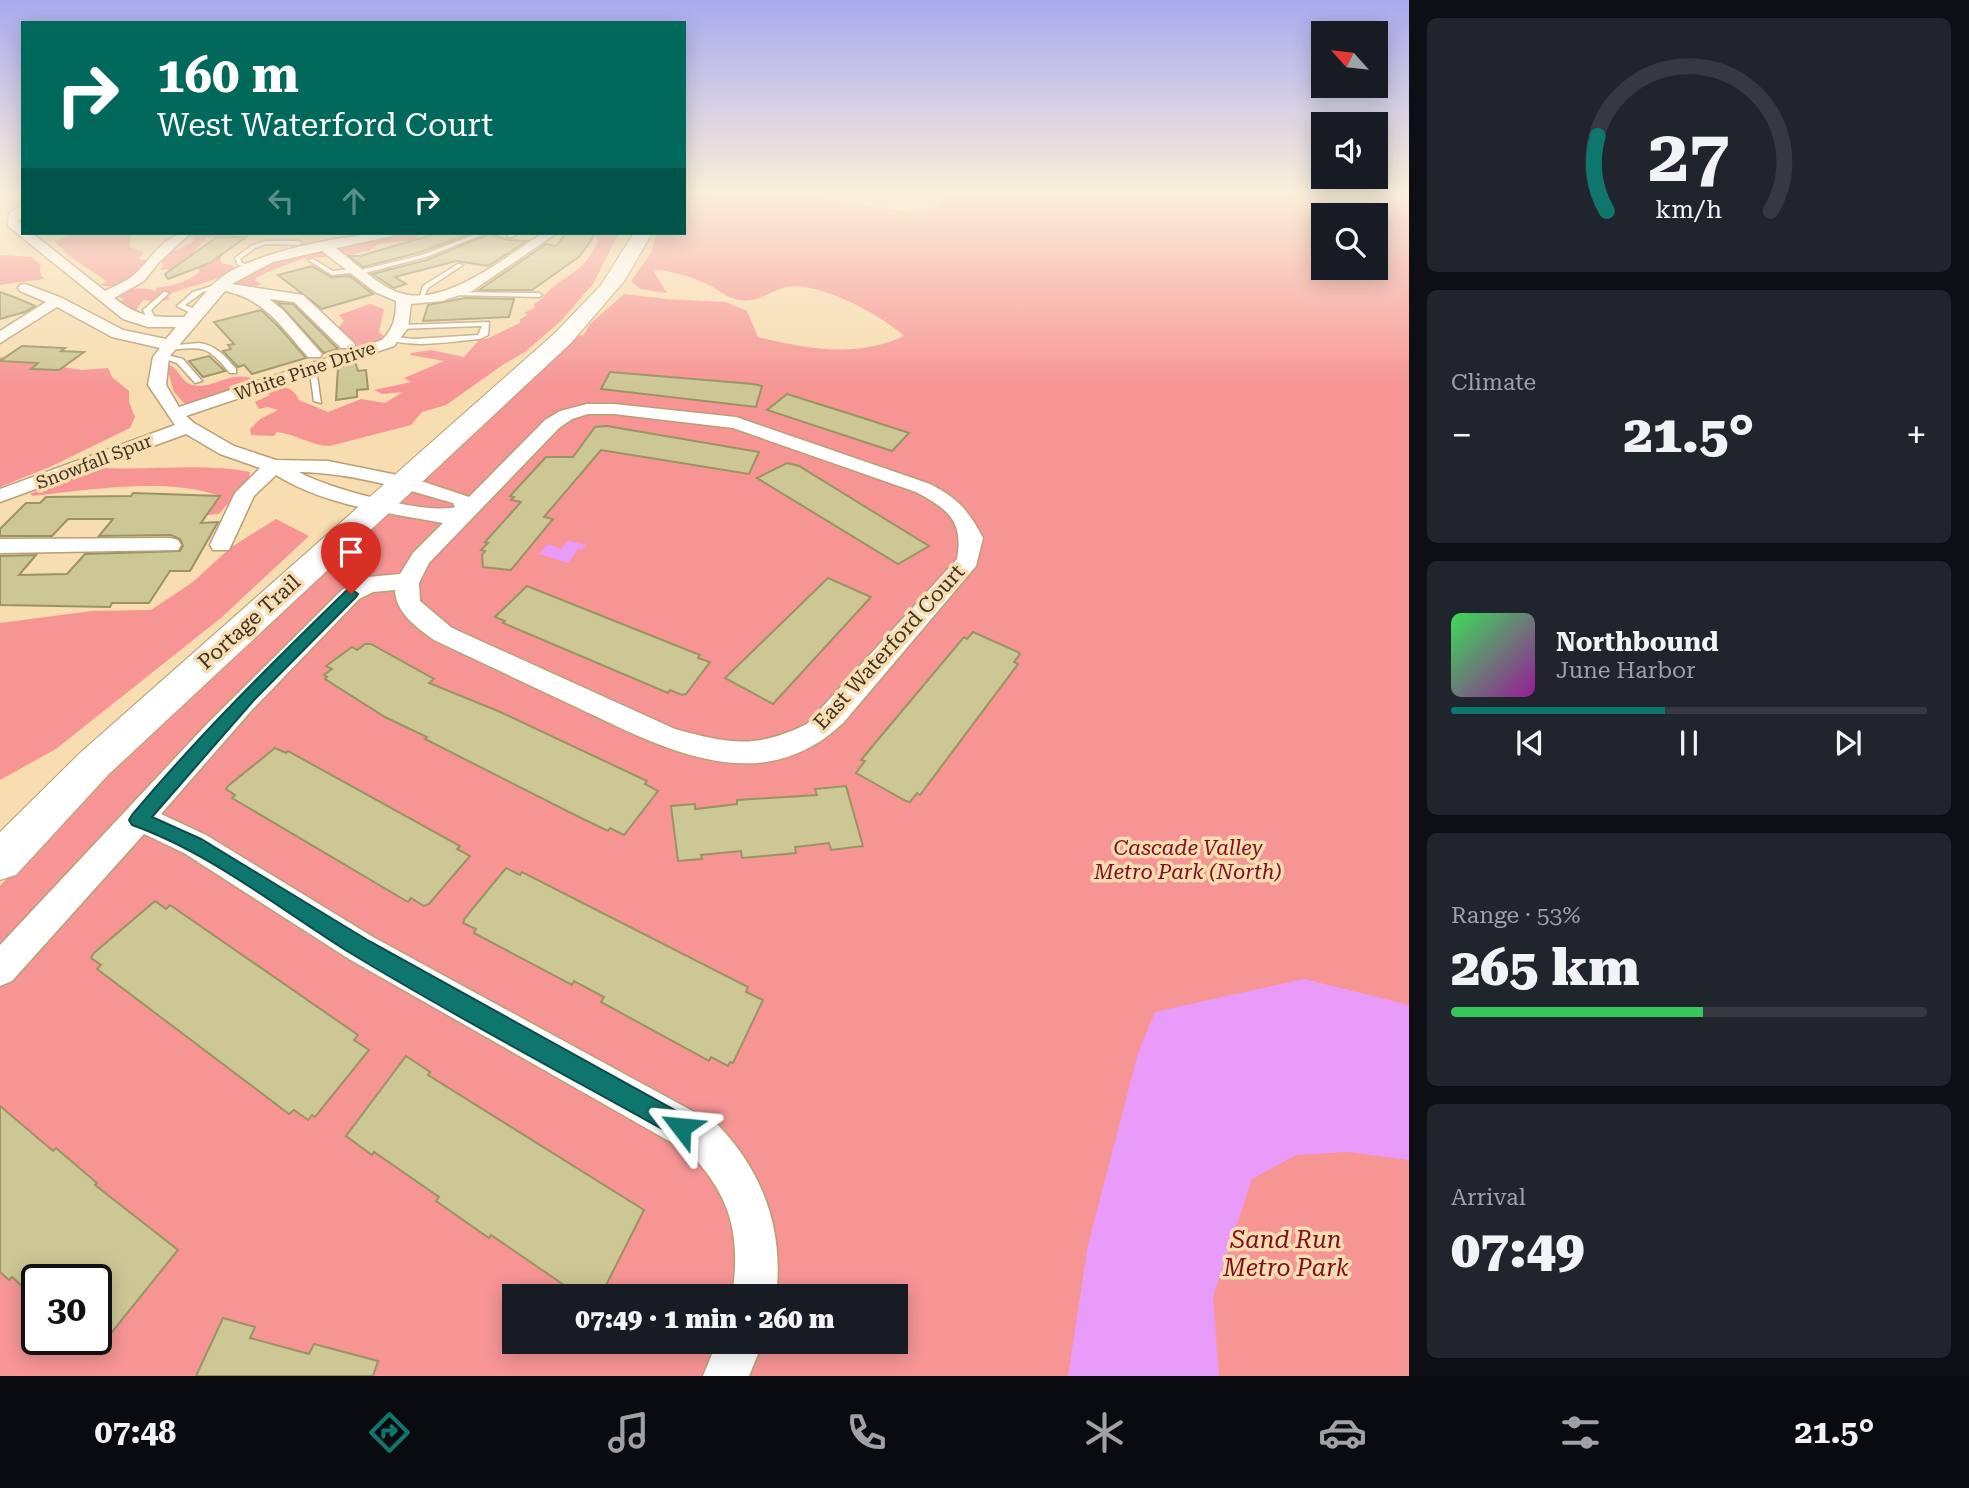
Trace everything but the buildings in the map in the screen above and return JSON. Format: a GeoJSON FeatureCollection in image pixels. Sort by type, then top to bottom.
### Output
{"type":"FeatureCollection","features":[{"type":"Feature","properties":{"kind":"main road","name":"Portage Trail"},"geometry":{"type":"LineString","coordinates":[[0,861],[94,764],[581,320],[630,258]]}},
{"type":"Feature","properties":{"kind":"street"},"geometry":{"type":"LineString","coordinates":[[56,258],[128,316],[153,322],[192,318]]}},
{"type":"Feature","properties":{"kind":"street"},"geometry":{"type":"LineString","coordinates":[[104,297],[139,278],[156,258]]}},
{"type":"Feature","properties":{"kind":"street"},"geometry":{"type":"LineString","coordinates":[[221,545],[245,493],[274,466],[328,467],[392,494],[443,517],[468,510],[460,499],[392,494],[304,484],[274,466],[227,450],[180,420],[157,384],[167,349],[229,278],[271,258]]}},
{"type":"Feature","properties":{"kind":"street"},"geometry":{"type":"LineString","coordinates":[[344,258],[386,292],[402,298],[452,294],[514,258]]}},
{"type":"Feature","properties":{"kind":"street"},"geometry":{"type":"LineString","coordinates":[[223,285],[251,292],[298,298],[347,345]]}},
{"type":"Feature","properties":{"kind":"street"},"geometry":{"type":"LineString","coordinates":[[24,288],[57,301],[118,334],[167,349]]}},
{"type":"Feature","properties":{"kind":"street"},"geometry":{"type":"LineString","coordinates":[[251,292],[278,313],[313,361]]}},
{"type":"Feature","properties":{"kind":"street","name":"White Pine Drive"},"geometry":{"type":"LineString","coordinates":[[180,420],[313,361],[397,333],[405,317],[402,298]]}},
{"type":"Feature","properties":{"kind":"street"},"geometry":{"type":"LineString","coordinates":[[0,338],[57,301]]}},
{"type":"Feature","properties":{"kind":"street","name":"East Waterford Court"},"geometry":{"type":"LineString","coordinates":[[614,409],[736,423],[923,488],[944,499],[959,513],[972,538],[972,549],[968,561],[929,608],[817,731],[783,748],[740,753],[714,751],[668,738],[443,634],[416,613],[404,593],[406,581],[421,558],[468,510],[558,419],[587,410],[614,409]]}},
{"type":"Feature","properties":{"kind":"street","name":"Snowfall Spur"},"geometry":{"type":"LineString","coordinates":[[2,502],[180,420]]}},
{"type":"Feature","properties":{"kind":"street"},"geometry":{"type":"LineString","coordinates":[[0,546],[170,545]]}},
{"type":"Feature","properties":{"kind":"street"},"geometry":{"type":"LineString","coordinates":[[0,969],[256,687],[351,594],[368,585],[406,581]]}},
{"type":"Feature","properties":{"kind":"street"},"geometry":{"type":"LineString","coordinates":[[138,820],[195,844],[361,948],[704,1139],[725,1159],[746,1195],[758,1248],[756,1284]]}},
{"type":"Feature","properties":{"kind":"street"},"geometry":{"type":"LineString","coordinates":[[726,1376],[735,1354]]}},
{"type":"Feature","properties":{"kind":"lane"},"geometry":{"type":"LineString","coordinates":[[238,258],[240,264],[252,267]]}},
{"type":"Feature","properties":{"kind":"lane"},"geometry":{"type":"LineString","coordinates":[[311,260],[332,273],[360,271],[415,258]]}},
{"type":"Feature","properties":{"kind":"lane"},"geometry":{"type":"LineString","coordinates":[[421,298],[425,286],[460,265]]}},
{"type":"Feature","properties":{"kind":"lane"},"geometry":{"type":"LineString","coordinates":[[153,322],[148,310],[166,293]]}},
{"type":"Feature","properties":{"kind":"lane"},"geometry":{"type":"LineString","coordinates":[[452,294],[539,295]]}},
{"type":"Feature","properties":{"kind":"lane"},"geometry":{"type":"LineString","coordinates":[[486,324],[484,335],[480,337],[415,341],[397,333],[486,324]]}},
{"type":"Feature","properties":{"kind":"lane"},"geometry":{"type":"LineString","coordinates":[[167,349],[209,345],[218,351],[233,371]]}},
{"type":"Feature","properties":{"kind":"lane"},"geometry":{"type":"LineString","coordinates":[[167,349],[198,381]]}},
{"type":"Feature","properties":{"kind":"lane"},"geometry":{"type":"LineString","coordinates":[[313,361],[318,401]]}},
{"type":"Feature","properties":{"kind":"green space"},"geometry":{"type":"Polygon","coordinates":[[[0,258],[33,258],[41,265],[40,272],[44,279],[0,285],[0,258]]]}},
{"type":"Feature","properties":{"kind":"green space"},"geometry":{"type":"Polygon","coordinates":[[[72,258],[146,260],[120,284],[100,285],[107,281],[72,258]]]}},
{"type":"Feature","properties":{"kind":"green space"},"geometry":{"type":"Polygon","coordinates":[[[221,258],[221,263],[234,266],[234,269],[218,278],[167,296],[170,299],[159,302],[143,300],[136,310],[119,302],[124,299],[117,297],[131,290],[155,291],[157,288],[190,279],[200,271],[195,267],[159,270],[163,266],[162,260],[221,258]]]}},
{"type":"Feature","properties":{"kind":"green space"},"geometry":{"type":"Polygon","coordinates":[[[309,258],[279,267],[256,278],[255,281],[262,284],[251,288],[233,285],[233,282],[272,260],[309,258]]]}},
{"type":"Feature","properties":{"kind":"green space"},"geometry":{"type":"Polygon","coordinates":[[[588,258],[606,258],[593,284],[561,321],[525,352],[446,405],[422,412],[411,425],[330,446],[277,432],[274,436],[251,435],[250,429],[260,419],[278,410],[268,407],[259,409],[255,402],[270,395],[264,391],[284,387],[293,391],[299,400],[328,412],[361,399],[385,403],[403,392],[382,394],[374,390],[411,382],[404,378],[444,361],[410,355],[411,353],[431,350],[464,357],[479,340],[520,323],[520,319],[528,315],[524,313],[535,308],[534,304],[552,287],[588,258]]]}},
{"type":"Feature","properties":{"kind":"green space"},"geometry":{"type":"Polygon","coordinates":[[[647,258],[1311,258],[1311,280],[1388,280],[1388,258],[1409,258],[1409,1376],[1122,1376],[1073,1350],[1068,1376],[0,1376],[0,886],[60,819],[573,336],[584,335],[589,325],[624,294],[726,302],[747,311],[758,337],[813,348],[868,347],[904,336],[849,301],[815,289],[786,287],[756,299],[743,300],[728,297],[711,286],[683,275],[653,270],[667,293],[640,289],[631,281],[647,258]]]}},
{"type":"Feature","properties":{"kind":"green space"},"geometry":{"type":"Polygon","coordinates":[[[370,304],[384,309],[379,332],[385,337],[362,347],[350,347],[350,338],[338,328],[344,321],[339,315],[370,304]]]}},
{"type":"Feature","properties":{"kind":"green space"},"geometry":{"type":"Polygon","coordinates":[[[0,357],[82,370],[108,368],[112,377],[129,391],[129,402],[135,417],[130,428],[52,466],[0,487],[0,357]]]}},
{"type":"Feature","properties":{"kind":"green space"},"geometry":{"type":"Polygon","coordinates":[[[171,365],[185,381],[197,386],[237,377],[263,380],[235,391],[185,404],[174,392],[167,368],[171,365]]]}},
{"type":"Feature","properties":{"kind":"green space"},"geometry":{"type":"Polygon","coordinates":[[[94,467],[192,467],[250,472],[249,479],[219,514],[207,515],[220,496],[176,487],[102,488],[33,496],[30,494],[94,467]]]}},
{"type":"Feature","properties":{"kind":"green space"},"geometry":{"type":"Polygon","coordinates":[[[276,519],[309,536],[222,617],[56,749],[0,780],[0,623],[92,611],[151,610],[193,582],[230,548],[276,519]]]}},
{"type":"Feature","properties":{"kind":"shaded area"},"geometry":{"type":"Polygon","coordinates":[[[568,541],[586,545],[582,550],[578,549],[568,563],[539,554],[548,544],[561,549],[568,541]]]}},
{"type":"Feature","properties":{"kind":"shaded area"},"geometry":{"type":"Polygon","coordinates":[[[1304,979],[1409,1005],[1409,1160],[1348,1152],[1296,1155],[1252,1179],[1213,1297],[1219,1376],[1068,1376],[1088,1245],[1138,1053],[1155,1012],[1304,979]]]}},
{"type":"Feature","properties":{"kind":"route"},"geometry":{"type":"LineString","coordinates":[[351,594],[248,695],[138,820],[195,844],[361,948],[681,1127]]}},
{"type":"Feature","properties":{"kind":"park label","name":"Cascade Valley Metro Park (North)"},"geometry":{"type":"Point","coordinates":[1188,860]}},
{"type":"Feature","properties":{"kind":"park label","name":"Sand Run Metro Park"},"geometry":{"type":"Point","coordinates":[1286,1254]}}]}
